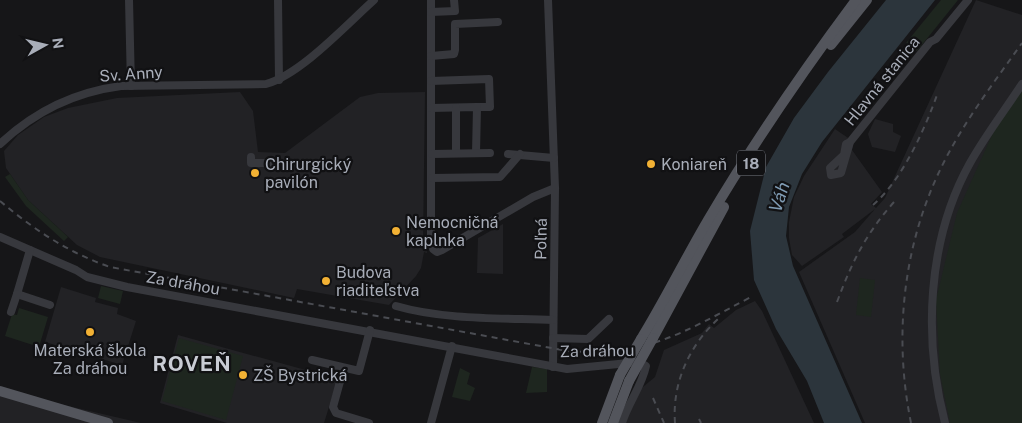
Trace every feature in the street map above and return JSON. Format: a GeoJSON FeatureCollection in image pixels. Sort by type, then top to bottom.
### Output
{"type":"FeatureCollection","features":[{"type":"Feature","properties":{"kind":"main road","name":"18"},"geometry":{"type":"LineString","coordinates":[[602,423],[625,378],[641,339],[706,224],[805,70],[856,0]]}},
{"type":"Feature","properties":{"kind":"main road","name":"18"},"geometry":{"type":"LineString","coordinates":[[613,423],[625,378],[653,338],[716,220],[816,65],[867,0]]}},
{"type":"Feature","properties":{"kind":"main road"},"geometry":{"type":"LineString","coordinates":[[0,391],[108,423]]}},
{"type":"Feature","properties":{"kind":"street"},"geometry":{"type":"LineString","coordinates":[[129,0],[132,86]]}},
{"type":"Feature","properties":{"kind":"street"},"geometry":{"type":"LineString","coordinates":[[278,0],[280,80]]}},
{"type":"Feature","properties":{"kind":"street"},"geometry":{"type":"LineString","coordinates":[[280,80],[304,62],[374,0]]}},
{"type":"Feature","properties":{"kind":"street"},"geometry":{"type":"LineString","coordinates":[[432,0],[431,242],[435,251],[442,250],[533,196],[555,188]]}},
{"type":"Feature","properties":{"kind":"street"},"geometry":{"type":"LineString","coordinates":[[431,12],[455,11],[454,0]]}},
{"type":"Feature","properties":{"kind":"street","name":"Poľná"},"geometry":{"type":"LineString","coordinates":[[548,0],[555,188],[554,367]]}},
{"type":"Feature","properties":{"kind":"street","name":"Hlavná stanica"},"geometry":{"type":"LineString","coordinates":[[850,142],[930,42],[936,39],[968,0]]}},
{"type":"Feature","properties":{"kind":"street"},"geometry":{"type":"LineString","coordinates":[[431,56],[454,54],[456,50],[455,24],[498,22]]}},
{"type":"Feature","properties":{"kind":"street"},"geometry":{"type":"LineString","coordinates":[[431,81],[489,79],[490,107],[432,108]]}},
{"type":"Feature","properties":{"kind":"street","name":"Sv. Anny"},"geometry":{"type":"LineString","coordinates":[[0,144],[40,112],[71,98],[103,88],[266,84],[280,80]]}},
{"type":"Feature","properties":{"kind":"street"},"geometry":{"type":"LineString","coordinates":[[945,423],[936,381],[932,314],[941,240],[958,187],[969,164],[1022,84]]}},
{"type":"Feature","properties":{"kind":"street"},"geometry":{"type":"LineString","coordinates":[[476,153],[477,107]]}},
{"type":"Feature","properties":{"kind":"street"},"geometry":{"type":"LineString","coordinates":[[456,108],[456,153]]}},
{"type":"Feature","properties":{"kind":"street"},"geometry":{"type":"LineString","coordinates":[[432,154],[490,153]]}},
{"type":"Feature","properties":{"kind":"street"},"geometry":{"type":"LineString","coordinates":[[508,154],[554,158]]}},
{"type":"Feature","properties":{"kind":"street"},"geometry":{"type":"LineString","coordinates":[[432,178],[500,177],[520,154]]}},
{"type":"Feature","properties":{"kind":"street"},"geometry":{"type":"LineString","coordinates":[[251,157],[251,163],[269,163]]}},
{"type":"Feature","properties":{"kind":"street"},"geometry":{"type":"LineString","coordinates":[[288,163],[302,163]]}},
{"type":"Feature","properties":{"kind":"street","name":"Za dráhou"},"geometry":{"type":"LineString","coordinates":[[0,237],[97,280],[539,362],[554,367],[577,369],[639,362],[646,366],[644,374],[627,408],[622,423]]}},
{"type":"Feature","properties":{"kind":"street"},"geometry":{"type":"LineString","coordinates":[[11,312],[30,250]]}},
{"type":"Feature","properties":{"kind":"street"},"geometry":{"type":"LineString","coordinates":[[17,294],[50,305]]}},
{"type":"Feature","properties":{"kind":"street"},"geometry":{"type":"LineString","coordinates":[[396,306],[420,313],[448,316],[553,320]]}},
{"type":"Feature","properties":{"kind":"street"},"geometry":{"type":"LineString","coordinates":[[553,338],[588,339],[609,319]]}},
{"type":"Feature","properties":{"kind":"street"},"geometry":{"type":"LineString","coordinates":[[312,360],[359,371],[370,330]]}},
{"type":"Feature","properties":{"kind":"street"},"geometry":{"type":"LineString","coordinates":[[431,423],[452,346]]}},
{"type":"Feature","properties":{"kind":"street"},"geometry":{"type":"LineString","coordinates":[[341,379],[333,407],[336,413],[369,423]]}},
{"type":"Feature","properties":{"kind":"shaded area"},"geometry":{"type":"Polygon","coordinates":[[[941,0],[958,0],[917,51],[906,43],[941,0]]]}},
{"type":"Feature","properties":{"kind":"shaded area"},"geometry":{"type":"Polygon","coordinates":[[[976,0],[1022,15],[1022,91],[954,423],[865,423],[799,272],[855,232],[875,209],[842,234],[844,237],[802,266],[792,255],[789,238],[789,222],[794,197],[804,176],[835,129],[854,142],[852,150],[882,192],[871,204],[876,208],[885,198],[976,0]]]}},
{"type":"Feature","properties":{"kind":"shaded area"},"geometry":{"type":"Polygon","coordinates":[[[1022,85],[1022,423],[950,423],[940,374],[936,300],[957,213],[1001,115],[1022,85]]]}},
{"type":"Feature","properties":{"kind":"shaded area"},"geometry":{"type":"Polygon","coordinates":[[[240,92],[253,111],[258,152],[285,153],[360,97],[378,93],[425,92],[423,242],[427,245],[427,253],[424,252],[421,268],[416,276],[389,305],[297,289],[294,298],[100,257],[77,245],[28,200],[6,168],[4,151],[18,135],[44,117],[68,108],[117,98],[240,92]]]}},
{"type":"Feature","properties":{"kind":"shaded area"},"geometry":{"type":"Polygon","coordinates":[[[875,119],[893,124],[893,132],[901,136],[895,152],[872,147],[868,134],[875,119]]]}},
{"type":"Feature","properties":{"kind":"shaded area"},"geometry":{"type":"Polygon","coordinates":[[[10,174],[28,200],[68,237],[64,241],[26,206],[5,177],[10,174]]]}},
{"type":"Feature","properties":{"kind":"shaded area"},"geometry":{"type":"Polygon","coordinates":[[[503,224],[503,274],[477,273],[478,238],[503,224]]]}},
{"type":"Feature","properties":{"kind":"shaded area"},"geometry":{"type":"Polygon","coordinates":[[[860,278],[875,280],[871,317],[856,315],[860,278]]]}},
{"type":"Feature","properties":{"kind":"shaded area"},"geometry":{"type":"Polygon","coordinates":[[[101,286],[123,291],[120,304],[98,298],[101,286]]]}},
{"type":"Feature","properties":{"kind":"shaded area","name":"Materská škola Za dráhou"},"geometry":{"type":"Polygon","coordinates":[[[61,287],[96,298],[95,302],[118,308],[117,314],[136,321],[122,365],[45,342],[61,287]]]}},
{"type":"Feature","properties":{"kind":"shaded area"},"geometry":{"type":"Polygon","coordinates":[[[755,301],[762,311],[814,423],[625,423],[638,391],[655,377],[664,350],[702,333],[709,324],[714,328],[736,310],[755,301]]]}},
{"type":"Feature","properties":{"kind":"shaded area"},"geometry":{"type":"Polygon","coordinates":[[[19,308],[48,317],[39,347],[5,336],[12,314],[17,315],[19,308]]]}},
{"type":"Feature","properties":{"kind":"shaded area","name":"ZŠ Bystrická"},"geometry":{"type":"Polygon","coordinates":[[[178,335],[302,369],[337,381],[324,423],[227,423],[160,403],[178,335]]]}},
{"type":"Feature","properties":{"kind":"shaded area"},"geometry":{"type":"Polygon","coordinates":[[[179,338],[243,356],[226,420],[162,401],[179,338]]]}},
{"type":"Feature","properties":{"kind":"shaded area"},"geometry":{"type":"Polygon","coordinates":[[[532,367],[547,369],[547,392],[526,393],[532,367]]]}},
{"type":"Feature","properties":{"kind":"shaded area"},"geometry":{"type":"Polygon","coordinates":[[[460,368],[470,373],[467,384],[475,388],[470,401],[452,397],[460,368]]]}},
{"type":"Feature","properties":{"kind":"shaded area"},"geometry":{"type":"Polygon","coordinates":[[[0,390],[141,423],[0,423],[0,390]]]}},
{"type":"Feature","properties":{"kind":"water","name":"Váh"},"geometry":{"type":"Polygon","coordinates":[[[886,0],[935,0],[822,142],[802,174],[789,207],[786,236],[793,266],[862,423],[824,423],[807,381],[776,329],[754,280],[750,231],[766,167],[794,118],[886,0]]]}},
{"type":"Feature","properties":{"kind":"tunnel"},"geometry":{"type":"LineString","coordinates":[[269,163],[289,163]]}},
{"type":"Feature","properties":{"kind":"railway"},"geometry":{"type":"LineString","coordinates":[[911,423],[903,356],[903,322],[911,256],[919,223],[931,191],[953,145],[981,100],[1022,43]]}},
{"type":"Feature","properties":{"kind":"railway"},"geometry":{"type":"LineString","coordinates":[[873,205],[884,195],[903,169],[926,124],[937,95]]}},
{"type":"Feature","properties":{"kind":"railway"},"geometry":{"type":"LineString","coordinates":[[0,201],[52,239],[80,255],[110,267],[562,350],[616,351],[639,347],[683,332],[751,297]]}},
{"type":"Feature","properties":{"kind":"railway"},"geometry":{"type":"LineString","coordinates":[[837,302],[860,249],[894,202]]}},
{"type":"Feature","properties":{"kind":"railway"},"geometry":{"type":"LineString","coordinates":[[675,423],[676,394],[684,366],[699,341],[718,319]]}},
{"type":"Feature","properties":{"kind":"railway"},"geometry":{"type":"LineString","coordinates":[[653,398],[664,423]]}},
{"type":"Feature","properties":{"kind":"railway"},"geometry":{"type":"LineString","coordinates":[[699,419],[701,423]]}},
{"type":"Feature","properties":{"kind":"place","name":"Koniareň"},"geometry":{"type":"Point","coordinates":[651,164]}},
{"type":"Feature","properties":{"kind":"place","name":"Chirurgický pavilón"},"geometry":{"type":"Point","coordinates":[255,173]}},
{"type":"Feature","properties":{"kind":"place","name":"Nemocničná kaplnka"},"geometry":{"type":"Point","coordinates":[396,231]}},
{"type":"Feature","properties":{"kind":"place","name":"Budova riaditeľstva"},"geometry":{"type":"Point","coordinates":[326,281]}},
{"type":"Feature","properties":{"kind":"place","name":"Materská škola Za dráhou"},"geometry":{"type":"Point","coordinates":[90,332]}},
{"type":"Feature","properties":{"kind":"place","name":"ZŠ Bystrická"},"geometry":{"type":"Point","coordinates":[243,375]}},
{"type":"Feature","properties":{"kind":"district","name":"ROVEŇ"},"geometry":{"type":"Point","coordinates":[192,363]}}]}
